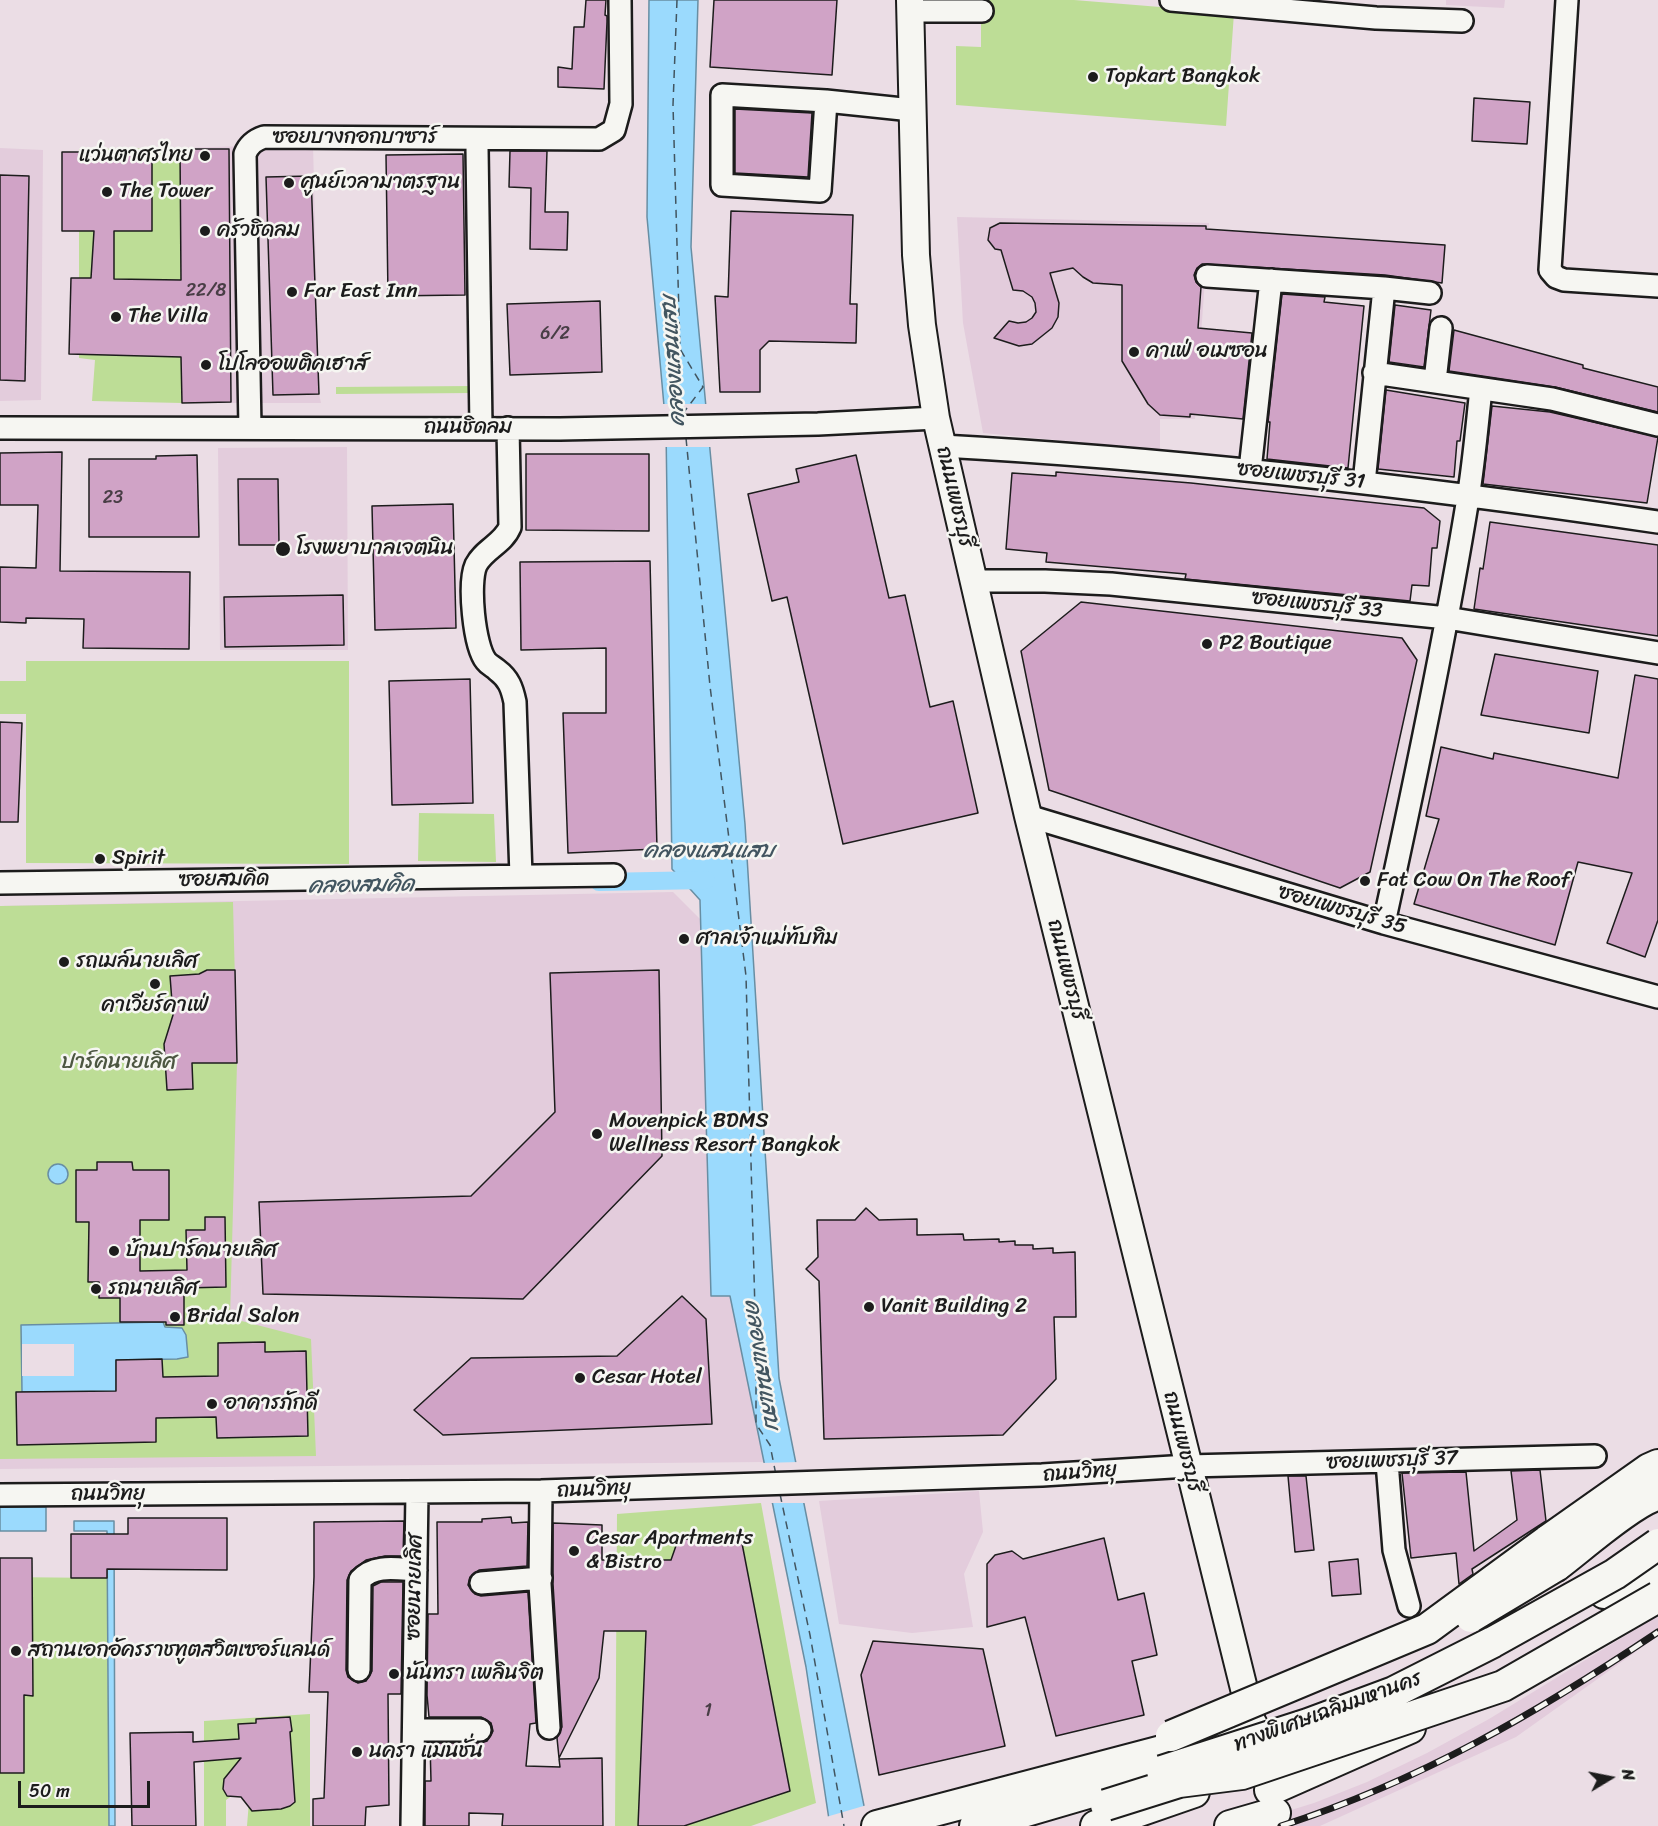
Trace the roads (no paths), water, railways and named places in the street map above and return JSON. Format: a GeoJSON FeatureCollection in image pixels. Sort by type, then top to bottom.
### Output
{"type":"FeatureCollection","features":[{"type":"Feature","properties":{"kind":"highway"},"geometry":{"type":"LineString","coordinates":[[1171,1736],[1427,1629],[1547,1541],[1658,1465]]}},
{"type":"Feature","properties":{"kind":"highway"},"geometry":{"type":"LineString","coordinates":[[852,1826],[1300,1697],[1430,1639],[1498,1602],[1556,1566],[1627,1512],[1650,1497],[1658,1495]]}},
{"type":"Feature","properties":{"kind":"highway","name":"ทางพิเศษเฉลิมมหานคร"},"geometry":{"type":"LineString","coordinates":[[975,1826],[1139,1778],[1308,1724],[1394,1692],[1524,1625],[1615,1574],[1658,1544]]}},
{"type":"Feature","properties":{"kind":"highway"},"geometry":{"type":"LineString","coordinates":[[1230,1826],[1265,1793],[1426,1692],[1658,1566]]}},
{"type":"Feature","properties":{"kind":"highway"},"geometry":{"type":"LineString","coordinates":[[1096,1826],[1265,1793],[1456,1707],[1592,1629],[1658,1587]]}},
{"type":"Feature","properties":{"kind":"highway","name":"ทางพิเศษเฉลิมมหานคร"},"geometry":{"type":"LineString","coordinates":[[1042,1826],[1179,1782],[1265,1793],[1503,1686],[1658,1597]]}},
{"type":"Feature","properties":{"kind":"highway"},"geometry":{"type":"LineString","coordinates":[[877,1826],[1253,1727]]}},
{"type":"Feature","properties":{"kind":"main road","name":"ถนนเพชรบุรี"},"geometry":{"type":"LineString","coordinates":[[905,4],[901,84],[912,107],[915,232],[919,289],[936,418],[1028,816],[1253,1727],[1265,1793]]}},
{"type":"Feature","properties":{"kind":"street","name":"ซอยบางกอกบาซาร์"},"geometry":{"type":"LineString","coordinates":[[250,428],[244,154],[248,147],[255,140],[264,137],[599,139],[614,130],[621,104],[620,0]]}},
{"type":"Feature","properties":{"kind":"street"},"geometry":{"type":"LineString","coordinates":[[1171,0],[1377,9],[1462,21]]}},
{"type":"Feature","properties":{"kind":"street"},"geometry":{"type":"LineString","coordinates":[[1567,0],[1550,270],[1556,277],[1564,280],[1658,286]]}},
{"type":"Feature","properties":{"kind":"street"},"geometry":{"type":"LineString","coordinates":[[905,4],[982,11]]}},
{"type":"Feature","properties":{"kind":"street"},"geometry":{"type":"LineString","coordinates":[[826,101],[820,191],[722,185],[722,95],[826,101],[912,107]]}},
{"type":"Feature","properties":{"kind":"street"},"geometry":{"type":"LineString","coordinates":[[477,148],[481,428]]}},
{"type":"Feature","properties":{"kind":"street"},"geometry":{"type":"LineString","coordinates":[[1207,276],[1430,293]]}},
{"type":"Feature","properties":{"kind":"street"},"geometry":{"type":"LineString","coordinates":[[1250,470],[1272,280]]}},
{"type":"Feature","properties":{"kind":"street"},"geometry":{"type":"LineString","coordinates":[[1364,483],[1384,288]]}},
{"type":"Feature","properties":{"kind":"street"},"geometry":{"type":"LineString","coordinates":[[1435,381],[1441,328]]}},
{"type":"Feature","properties":{"kind":"street"},"geometry":{"type":"LineString","coordinates":[[1374,373],[1552,399],[1658,425]]}},
{"type":"Feature","properties":{"kind":"street"},"geometry":{"type":"LineString","coordinates":[[1384,923],[1427,728],[1447,618],[1469,495],[1481,389]]}},
{"type":"Feature","properties":{"kind":"street","name":"ถนนชิดลม"},"geometry":{"type":"LineString","coordinates":[[0,428],[560,429],[818,424],[936,418]]}},
{"type":"Feature","properties":{"kind":"street"},"geometry":{"type":"LineString","coordinates":[[508,428],[510,527],[507,535],[482,556],[475,567],[472,610],[480,646],[486,661],[505,676],[512,687],[515,702],[521,876]]}},
{"type":"Feature","properties":{"kind":"street","name":"ซอยเพชรบุรี 31"},"geometry":{"type":"LineString","coordinates":[[942,446],[1018,450],[1250,470],[1469,495],[1658,521]]}},
{"type":"Feature","properties":{"kind":"street","name":"ซอยเพชรบุรี 33"},"geometry":{"type":"LineString","coordinates":[[973,581],[1111,584],[1447,618],[1658,653]]}},
{"type":"Feature","properties":{"kind":"street","name":"ซอยเพชรบุรี 35"},"geometry":{"type":"LineString","coordinates":[[1028,816],[1384,923],[1658,997]]}},
{"type":"Feature","properties":{"kind":"street","name":"ซอยสมคิด"},"geometry":{"type":"LineString","coordinates":[[0,884],[614,875]]}},
{"type":"Feature","properties":{"kind":"street","name":"ซอยเพชรบุรี 37"},"geometry":{"type":"LineString","coordinates":[[1188,1466],[1595,1456]]}},
{"type":"Feature","properties":{"kind":"street"},"geometry":{"type":"LineString","coordinates":[[1387,1462],[1394,1550],[1409,1606]]}},
{"type":"Feature","properties":{"kind":"street","name":"ถนนวิทยุ"},"geometry":{"type":"LineString","coordinates":[[0,1496],[541,1491],[820,1484],[1042,1475],[1188,1466]]}},
{"type":"Feature","properties":{"kind":"street"},"geometry":{"type":"LineString","coordinates":[[541,1491],[541,1578],[549,1728]]}},
{"type":"Feature","properties":{"kind":"street","name":"ซอยนายเลิศ"},"geometry":{"type":"LineString","coordinates":[[412,1826],[417,1492]]}},
{"type":"Feature","properties":{"kind":"street"},"geometry":{"type":"LineString","coordinates":[[360,1670],[360,1580],[366,1573],[375,1569],[416,1570]]}},
{"type":"Feature","properties":{"kind":"street"},"geometry":{"type":"LineString","coordinates":[[481,1583],[541,1578]]}},
{"type":"Feature","properties":{"kind":"street"},"geometry":{"type":"LineString","coordinates":[[414,1730],[480,1730]]}},
{"type":"Feature","properties":{"kind":"water","name":"คลองแสนแสบ"},"geometry":{"type":"Polygon","coordinates":[[[649,0],[698,0],[691,247],[745,824],[779,1378],[868,1826],[830,1826],[806,1667],[730,1296],[711,1296],[700,900],[672,869],[666,428],[647,217],[649,0]]]}},
{"type":"Feature","properties":{"kind":"water"},"geometry":{"type":"Polygon","coordinates":[[[58,1164],[65,1167],[68,1174],[65,1181],[58,1184],[51,1181],[48,1174],[51,1167],[58,1164]]]}},
{"type":"Feature","properties":{"kind":"water"},"geometry":{"type":"Polygon","coordinates":[[[163,1322],[165,1327],[182,1328],[186,1335],[188,1357],[116,1360],[116,1392],[22,1392],[21,1325],[163,1322]]]}},
{"type":"Feature","properties":{"kind":"water"},"geometry":{"type":"Polygon","coordinates":[[[0,1507],[46,1507],[46,1531],[0,1531],[0,1507]]]}},
{"type":"Feature","properties":{"kind":"water"},"geometry":{"type":"Polygon","coordinates":[[[74,1521],[114,1521],[115,1826],[109,1826],[107,1531],[74,1531],[74,1521]]]}},
{"type":"Feature","properties":{"kind":"waterway","name":"คลองสมคิด"},"geometry":{"type":"LineString","coordinates":[[599,882],[706,880]]}},
{"type":"Feature","properties":{"kind":"railway"},"geometry":{"type":"LineString","coordinates":[[1281,1826],[1382,1788],[1476,1742],[1568,1690],[1658,1632]]}},
{"type":"Feature","properties":{"kind":"place","name":"Topkart Bangkok"},"geometry":{"type":"Point","coordinates":[1093,77]}},
{"type":"Feature","properties":{"kind":"place","name":"แว่นตาศรไทย"},"geometry":{"type":"Point","coordinates":[205,156]}},
{"type":"Feature","properties":{"kind":"place","name":"ศูนย์เวลามาตรฐาน"},"geometry":{"type":"Point","coordinates":[289,183]}},
{"type":"Feature","properties":{"kind":"place","name":"The Tower"},"geometry":{"type":"Point","coordinates":[107,192]}},
{"type":"Feature","properties":{"kind":"place","name":"ครัวชิดลม"},"geometry":{"type":"Point","coordinates":[205,231]}},
{"type":"Feature","properties":{"kind":"place","name":"Far East Inn"},"geometry":{"type":"Point","coordinates":[292,292]}},
{"type":"Feature","properties":{"kind":"place","name":"The Villa"},"geometry":{"type":"Point","coordinates":[116,317]}},
{"type":"Feature","properties":{"kind":"place","name":"คาเฟ่ อเมซอน"},"geometry":{"type":"Point","coordinates":[1134,352]}},
{"type":"Feature","properties":{"kind":"place","name":"โปโลออพติคเฮาส์"},"geometry":{"type":"Point","coordinates":[206,365]}},
{"type":"Feature","properties":{"kind":"place","name":"โรงพยาบาลเจตนิน"},"geometry":{"type":"Point","coordinates":[283,549]}},
{"type":"Feature","properties":{"kind":"place","name":"P2 Boutique"},"geometry":{"type":"Point","coordinates":[1207,644]}},
{"type":"Feature","properties":{"kind":"place","name":"Spirit"},"geometry":{"type":"Point","coordinates":[100,859]}},
{"type":"Feature","properties":{"kind":"place","name":"Fat Cow On The Roof"},"geometry":{"type":"Point","coordinates":[1365,881]}},
{"type":"Feature","properties":{"kind":"place","name":"ศาลเจ้าแม่ทับทิม"},"geometry":{"type":"Point","coordinates":[684,939]}},
{"type":"Feature","properties":{"kind":"place","name":"รถเมล์นายเลิศ"},"geometry":{"type":"Point","coordinates":[64,962]}},
{"type":"Feature","properties":{"kind":"place","name":"คาเวียร์คาเฟ่"},"geometry":{"type":"Point","coordinates":[155,984]}},
{"type":"Feature","properties":{"kind":"place","name":"Movenpick BDMS Wellness Resort Bangkok"},"geometry":{"type":"Point","coordinates":[597,1134]}},
{"type":"Feature","properties":{"kind":"place","name":"บ้านปาร์คนายเลิศ"},"geometry":{"type":"Point","coordinates":[114,1251]}},
{"type":"Feature","properties":{"kind":"place","name":"รถนายเลิศ"},"geometry":{"type":"Point","coordinates":[96,1289]}},
{"type":"Feature","properties":{"kind":"place","name":"Vanit Building 2"},"geometry":{"type":"Point","coordinates":[869,1307]}},
{"type":"Feature","properties":{"kind":"place","name":"Bridal Salon"},"geometry":{"type":"Point","coordinates":[175,1317]}},
{"type":"Feature","properties":{"kind":"place","name":"Cesar Hotel"},"geometry":{"type":"Point","coordinates":[580,1378]}},
{"type":"Feature","properties":{"kind":"place","name":"อาคารภักดี"},"geometry":{"type":"Point","coordinates":[212,1404]}},
{"type":"Feature","properties":{"kind":"place","name":"Cesar Apartments & Bistro"},"geometry":{"type":"Point","coordinates":[574,1551]}},
{"type":"Feature","properties":{"kind":"place","name":"สถานเอกอัครราชทูตสวิตเซอร์แลนด์"},"geometry":{"type":"Point","coordinates":[16,1651]}},
{"type":"Feature","properties":{"kind":"place","name":"นันทรา เพลินจิต"},"geometry":{"type":"Point","coordinates":[394,1674]}},
{"type":"Feature","properties":{"kind":"place","name":"นครา แมนชั่น"},"geometry":{"type":"Point","coordinates":[357,1752]}},
{"type":"Feature","properties":{"kind":"park label","name":"ปาร์คนายเลิศ"},"geometry":{"type":"Point","coordinates":[119,1063]}}]}
